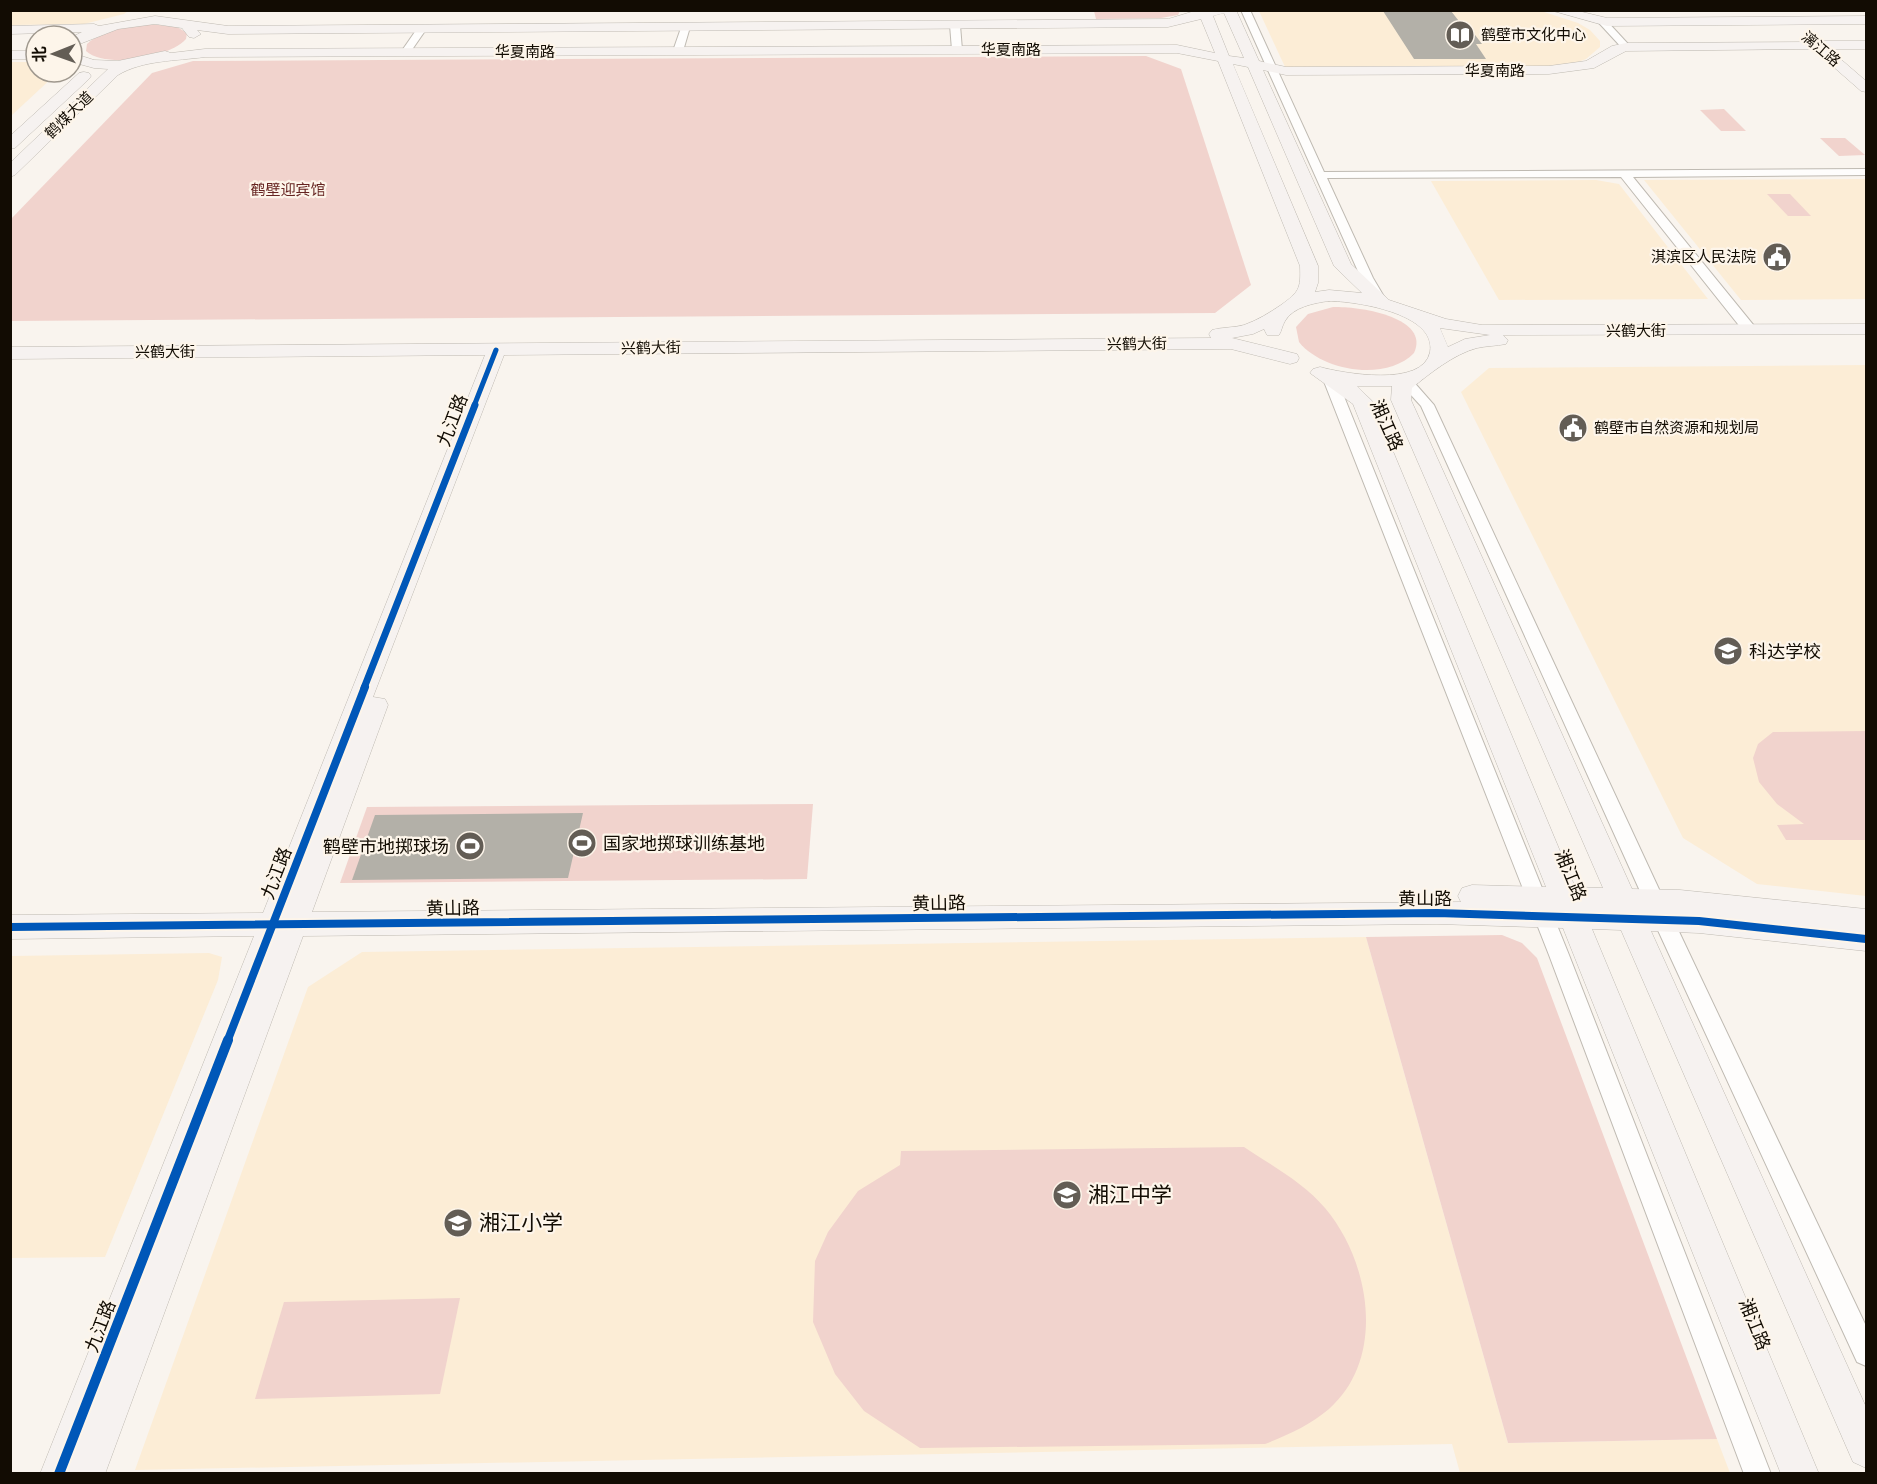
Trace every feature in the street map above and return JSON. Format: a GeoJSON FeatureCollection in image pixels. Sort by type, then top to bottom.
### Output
{"type":"FeatureCollection","features":[{"type":"Feature","properties":{"kind":"main road"},"geometry":{"type":"LineString","coordinates":[[84,36],[134,20],[150,10]]}},
{"type":"Feature","properties":{"kind":"main road","name":"华夏南路"},"geometry":{"type":"LineString","coordinates":[[177,19],[228,30],[422,28],[628,21],[685,27],[955,25],[1168,23],[1221,10]]}},
{"type":"Feature","properties":{"kind":"main road"},"geometry":{"type":"LineString","coordinates":[[1229,10],[1343,266],[1381,302]]}},
{"type":"Feature","properties":{"kind":"main road"},"geometry":{"type":"LineString","coordinates":[[1557,10],[1602,21],[1788,17],[1866,20]]}},
{"type":"Feature","properties":{"kind":"main road","name":"漓江路"},"geometry":{"type":"LineString","coordinates":[[1775,10],[1788,17],[1866,87]]}},
{"type":"Feature","properties":{"kind":"main road"},"geometry":{"type":"LineString","coordinates":[[1198,14],[1223,58],[1309,266],[1310,282],[1307,293],[1296,304]]}},
{"type":"Feature","properties":{"kind":"main road"},"geometry":{"type":"LineString","coordinates":[[10,30],[75,30],[177,19]]}},
{"type":"Feature","properties":{"kind":"main road","name":"鹤煤大道"},"geometry":{"type":"LineString","coordinates":[[84,60],[109,64],[130,63],[171,53],[190,42],[193,32],[177,19]]}},
{"type":"Feature","properties":{"kind":"main road","name":"漓江路"},"geometry":{"type":"LineString","coordinates":[[1820,45],[1866,80]]}},
{"type":"Feature","properties":{"kind":"main road","name":"华夏南路"},"geometry":{"type":"LineString","coordinates":[[149,60],[205,53],[1177,49],[1286,72],[1549,70],[1589,65],[1617,49],[1626,47],[1866,45]]}},
{"type":"Feature","properties":{"kind":"main road","name":"鹤煤大道"},"geometry":{"type":"LineString","coordinates":[[10,172],[112,72],[130,63]]}},
{"type":"Feature","properties":{"kind":"main road","name":"鹤煤大道"},"geometry":{"type":"LineString","coordinates":[[10,145],[73,84]]}},
{"type":"Feature","properties":{"kind":"main road"},"geometry":{"type":"LineString","coordinates":[[1296,304],[1315,298],[1338,296],[1381,302]]}},
{"type":"Feature","properties":{"kind":"main road","name":"兴鹤大街"},"geometry":{"type":"LineString","coordinates":[[1381,302],[1440,322],[1482,330],[1866,329]]}},
{"type":"Feature","properties":{"kind":"main road","name":"兴鹤大街"},"geometry":{"type":"LineString","coordinates":[[10,344],[1228,334],[1247,330],[1278,317],[1296,304]]}},
{"type":"Feature","properties":{"kind":"main road","name":"湘江路"},"geometry":{"type":"LineString","coordinates":[[1408,311],[1425,322],[1436,334],[1440,347],[1420,372],[1402,386],[1401,400],[1866,1449]]}},
{"type":"Feature","properties":{"kind":"main road"},"geometry":{"type":"LineString","coordinates":[[1278,317],[1273,328],[1275,340],[1290,358]]}},
{"type":"Feature","properties":{"kind":"main road","name":"兴鹤大街"},"geometry":{"type":"LineString","coordinates":[[10,353],[1231,343],[1290,358],[1325,376],[1371,382],[1396,380],[1420,372],[1472,344],[1508,340],[1866,337]]}},
{"type":"Feature","properties":{"kind":"main road","name":"九江路"},"geometry":{"type":"LineString","coordinates":[[59,1473],[286,916],[503,350]]}},
{"type":"Feature","properties":{"kind":"main road","name":"湘江路"},"geometry":{"type":"LineString","coordinates":[[1325,376],[1348,389],[1362,401],[1554,907],[1800,1473]]}},
{"type":"Feature","properties":{"kind":"main road","name":"黄山路"},"geometry":{"type":"LineString","coordinates":[[10,910],[286,916],[1425,913],[1554,907],[1659,910],[1714,903],[1866,920]]}},
{"type":"Feature","properties":{"kind":"main road","name":"黄山路"},"geometry":{"type":"LineString","coordinates":[[1659,910],[1699,921],[1866,939]]}},
{"type":"Feature","properties":{"kind":"main road","name":"九江路"},"geometry":{"type":"LineString","coordinates":[[86,1473],[286,916]]}},
{"type":"Feature","properties":{"kind":"main road","name":"黄山路"},"geometry":{"type":"LineString","coordinates":[[10,927],[286,916]]}},
{"type":"Feature","properties":{"kind":"street"},"geometry":{"type":"LineString","coordinates":[[1245,10],[1367,278],[1381,302]]}},
{"type":"Feature","properties":{"kind":"street"},"geometry":{"type":"LineString","coordinates":[[1602,21],[1626,47]]}},
{"type":"Feature","properties":{"kind":"street"},"geometry":{"type":"LineString","coordinates":[[955,25],[957,50]]}},
{"type":"Feature","properties":{"kind":"street"},"geometry":{"type":"LineString","coordinates":[[678,51],[685,27]]}},
{"type":"Feature","properties":{"kind":"street"},"geometry":{"type":"LineString","coordinates":[[406,52],[422,28]]}},
{"type":"Feature","properties":{"kind":"street"},"geometry":{"type":"LineString","coordinates":[[1320,175],[1866,172]]}},
{"type":"Feature","properties":{"kind":"street"},"geometry":{"type":"LineString","coordinates":[[1624,174],[1750,330]]}},
{"type":"Feature","properties":{"kind":"street"},"geometry":{"type":"LineString","coordinates":[[1420,372],[1428,405],[1659,910],[1866,1353]]}},
{"type":"Feature","properties":{"kind":"street"},"geometry":{"type":"LineString","coordinates":[[1554,907],[1758,1473]]}},
{"type":"Feature","properties":{"kind":"shaded area"},"geometry":{"type":"Polygon","coordinates":[[[10,11],[128,11],[84,24],[11,25],[10,11]]]}},
{"type":"Feature","properties":{"kind":"shaded area"},"geometry":{"type":"Polygon","coordinates":[[[1259,11],[1541,11],[1578,23],[1590,30],[1600,41],[1600,47],[1586,59],[1573,64],[1544,68],[1286,69],[1259,11]]]}},
{"type":"Feature","properties":{"kind":"shaded area"},"geometry":{"type":"Polygon","coordinates":[[[11,62],[24,62],[24,84],[45,84],[10,115],[11,62]]]}},
{"type":"Feature","properties":{"kind":"shaded area"},"geometry":{"type":"Polygon","coordinates":[[[1866,179],[1866,299],[1741,300],[1644,180],[1866,179]]]}},
{"type":"Feature","properties":{"kind":"shaded area"},"geometry":{"type":"Polygon","coordinates":[[[1596,180],[1619,184],[1708,299],[1499,300],[1431,181],[1596,180]]]}},
{"type":"Feature","properties":{"kind":"shaded area","name":"科达学校"},"geometry":{"type":"Polygon","coordinates":[[[1866,365],[1866,896],[1757,884],[1683,838],[1461,392],[1489,368],[1866,365]]]}},
{"type":"Feature","properties":{"kind":"shaded area","name":"湘江中学"},"geometry":{"type":"Polygon","coordinates":[[[1366,937],[1508,1443],[1717,1439],[1730,1473],[1460,1473],[1452,1444],[135,1470],[308,987],[362,952],[1366,937]]]}},
{"type":"Feature","properties":{"kind":"shaded area"},"geometry":{"type":"Polygon","coordinates":[[[209,953],[222,957],[218,980],[105,1257],[11,1258],[11,956],[209,953]]]}},
{"type":"Feature","properties":{"kind":"green space"},"geometry":{"type":"Polygon","coordinates":[[[1180,10],[1178,15],[1161,18],[1096,19],[1094,11],[1180,10]]]}},
{"type":"Feature","properties":{"kind":"green space"},"geometry":{"type":"Polygon","coordinates":[[[149,24],[177,27],[187,33],[186,39],[178,46],[166,51],[137,59],[108,59],[86,51],[87,44],[108,32],[149,24]]]}},
{"type":"Feature","properties":{"kind":"green space","name":"鹤壁迎宾馆"},"geometry":{"type":"Polygon","coordinates":[[[1146,56],[1181,69],[1251,285],[1215,313],[11,321],[11,219],[152,73],[193,61],[1146,56]]]}},
{"type":"Feature","properties":{"kind":"green space"},"geometry":{"type":"Polygon","coordinates":[[[1724,109],[1746,131],[1721,131],[1700,110],[1724,109]]]}},
{"type":"Feature","properties":{"kind":"green space"},"geometry":{"type":"Polygon","coordinates":[[[1820,138],[1845,138],[1865,155],[1839,156],[1820,138]]]}},
{"type":"Feature","properties":{"kind":"green space"},"geometry":{"type":"Polygon","coordinates":[[[1767,194],[1790,194],[1811,216],[1788,216],[1767,194]]]}},
{"type":"Feature","properties":{"kind":"green space"},"geometry":{"type":"Polygon","coordinates":[[[1333,307],[1373,311],[1402,322],[1412,330],[1416,340],[1414,353],[1402,362],[1387,368],[1371,370],[1338,366],[1323,360],[1309,352],[1299,342],[1296,327],[1308,314],[1333,307]]]}},
{"type":"Feature","properties":{"kind":"green space"},"geometry":{"type":"Polygon","coordinates":[[[1866,731],[1866,840],[1786,840],[1777,825],[1804,824],[1777,804],[1759,782],[1753,758],[1758,744],[1773,732],[1866,731]]]}},
{"type":"Feature","properties":{"kind":"green space","name":"国家地掷球训练基地"},"geometry":{"type":"Polygon","coordinates":[[[813,804],[807,879],[340,883],[367,807],[813,804]]]}},
{"type":"Feature","properties":{"kind":"green space"},"geometry":{"type":"Polygon","coordinates":[[[1502,935],[1522,943],[1537,958],[1717,1439],[1508,1443],[1366,937],[1502,935]]]}},
{"type":"Feature","properties":{"kind":"green space"},"geometry":{"type":"Polygon","coordinates":[[[1244,1147],[1297,1182],[1325,1208],[1353,1255],[1361,1281],[1366,1309],[1365,1337],[1359,1364],[1347,1388],[1329,1409],[1306,1425],[1265,1444],[920,1448],[864,1411],[835,1374],[813,1322],[815,1261],[828,1232],[858,1191],[900,1165],[901,1151],[1244,1147]]]}},
{"type":"Feature","properties":{"kind":"green space"},"geometry":{"type":"Polygon","coordinates":[[[460,1298],[440,1394],[255,1399],[284,1302],[460,1298]]]}},
{"type":"Feature","properties":{"kind":"building","name":"鹤壁市文化中心"},"geometry":{"type":"Polygon","coordinates":[[[1383,11],[1451,11],[1462,25],[1468,25],[1482,44],[1476,44],[1486,59],[1414,59],[1383,11]]]}},
{"type":"Feature","properties":{"kind":"building","name":"鹤壁市地掷球场"},"geometry":{"type":"Polygon","coordinates":[[[583,813],[568,878],[352,880],[375,815],[583,813]]]}},
{"type":"Feature","properties":{"kind":"cycle path"},"geometry":{"type":"LineString","coordinates":[[59,1474],[496,350]]}},
{"type":"Feature","properties":{"kind":"cycle path"},"geometry":{"type":"LineString","coordinates":[[10,927],[1437,913],[1699,921],[1866,939]]}},
{"type":"Feature","properties":{"kind":"place","name":"鹤壁市文化中心"},"geometry":{"type":"Point","coordinates":[1460,35]}},
{"type":"Feature","properties":{"kind":"place","name":"淇滨区人民法院"},"geometry":{"type":"Point","coordinates":[1777,257]}},
{"type":"Feature","properties":{"kind":"place","name":"鹤壁市自然资源和规划局"},"geometry":{"type":"Point","coordinates":[1573,428]}},
{"type":"Feature","properties":{"kind":"place","name":"科达学校"},"geometry":{"type":"Point","coordinates":[1728,651]}},
{"type":"Feature","properties":{"kind":"place","name":"国家地掷球训练基地"},"geometry":{"type":"Point","coordinates":[582,843]}},
{"type":"Feature","properties":{"kind":"place","name":"鹤壁市地掷球场"},"geometry":{"type":"Point","coordinates":[470,846]}},
{"type":"Feature","properties":{"kind":"place","name":"湘江中学"},"geometry":{"type":"Point","coordinates":[1067,1195]}},
{"type":"Feature","properties":{"kind":"place","name":"湘江小学"},"geometry":{"type":"Point","coordinates":[458,1223]}}]}
